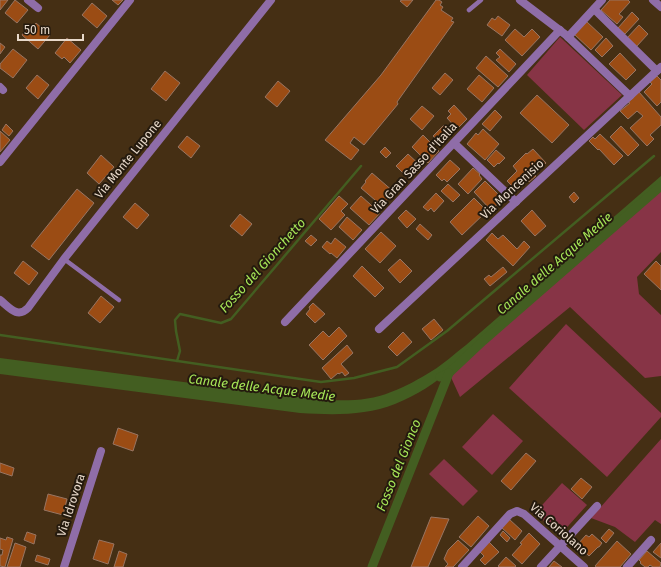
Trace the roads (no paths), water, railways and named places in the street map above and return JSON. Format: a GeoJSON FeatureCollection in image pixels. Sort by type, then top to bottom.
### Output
{"type":"FeatureCollection","features":[{"type":"Feature","properties":{"kind":"street"},"geometry":{"type":"LineString","coordinates":[[28,0],[38,8]]}},
{"type":"Feature","properties":{"kind":"street"},"geometry":{"type":"LineString","coordinates":[[0,162],[130,0]]}},
{"type":"Feature","properties":{"kind":"street","name":"Via Monte Lupone"},"geometry":{"type":"LineString","coordinates":[[0,300],[15,312],[20,313],[28,308],[64,259],[271,0]]}},
{"type":"Feature","properties":{"kind":"street"},"geometry":{"type":"LineString","coordinates":[[520,0],[560,30],[630,96]]}},
{"type":"Feature","properties":{"kind":"street"},"geometry":{"type":"LineString","coordinates":[[568,37],[602,0]]}},
{"type":"Feature","properties":{"kind":"street"},"geometry":{"type":"LineString","coordinates":[[653,0],[661,7]]}},
{"type":"Feature","properties":{"kind":"street"},"geometry":{"type":"LineString","coordinates":[[594,9],[659,69]]}},
{"type":"Feature","properties":{"kind":"street","name":"Via Gran Sasso d'Italia"},"geometry":{"type":"LineString","coordinates":[[285,322],[560,30]]}},
{"type":"Feature","properties":{"kind":"street","name":"Via Moncenisio"},"geometry":{"type":"LineString","coordinates":[[379,329],[659,69]]}},
{"type":"Feature","properties":{"kind":"street"},"geometry":{"type":"LineString","coordinates":[[454,143],[516,202]]}},
{"type":"Feature","properties":{"kind":"street","name":"Via Idrovora"},"geometry":{"type":"LineString","coordinates":[[64,567],[101,451]]}},
{"type":"Feature","properties":{"kind":"street"},"geometry":{"type":"LineString","coordinates":[[541,567],[597,506]]}},
{"type":"Feature","properties":{"kind":"street","name":"Via Coriolano"},"geometry":{"type":"LineString","coordinates":[[462,567],[510,514],[517,511],[522,512],[584,567]]}},
{"type":"Feature","properties":{"kind":"street"},"geometry":{"type":"LineString","coordinates":[[627,567],[651,540]]}},
{"type":"Feature","properties":{"kind":"lane"},"geometry":{"type":"LineString","coordinates":[[469,10],[481,0]]}},
{"type":"Feature","properties":{"kind":"lane"},"geometry":{"type":"LineString","coordinates":[[64,259],[119,300]]}},
{"type":"Feature","properties":{"kind":"waterway"},"geometry":{"type":"LineString","coordinates":[[0,335],[321,382],[354,378],[397,367],[447,331],[654,156]]}},
{"type":"Feature","properties":{"kind":"waterway","name":"Fosso del Gionchetto"},"geometry":{"type":"LineString","coordinates":[[177,361],[180,351],[175,320],[180,314],[221,323],[231,319],[361,166]]}},
{"type":"Feature","properties":{"kind":"waterway","name":"Canale delle Acque Medie"},"geometry":{"type":"LineString","coordinates":[[440,377],[449,373],[483,341],[661,186]]}},
{"type":"Feature","properties":{"kind":"waterway","name":"Fosso del Gionco"},"geometry":{"type":"LineString","coordinates":[[372,567],[449,373]]}}]}
